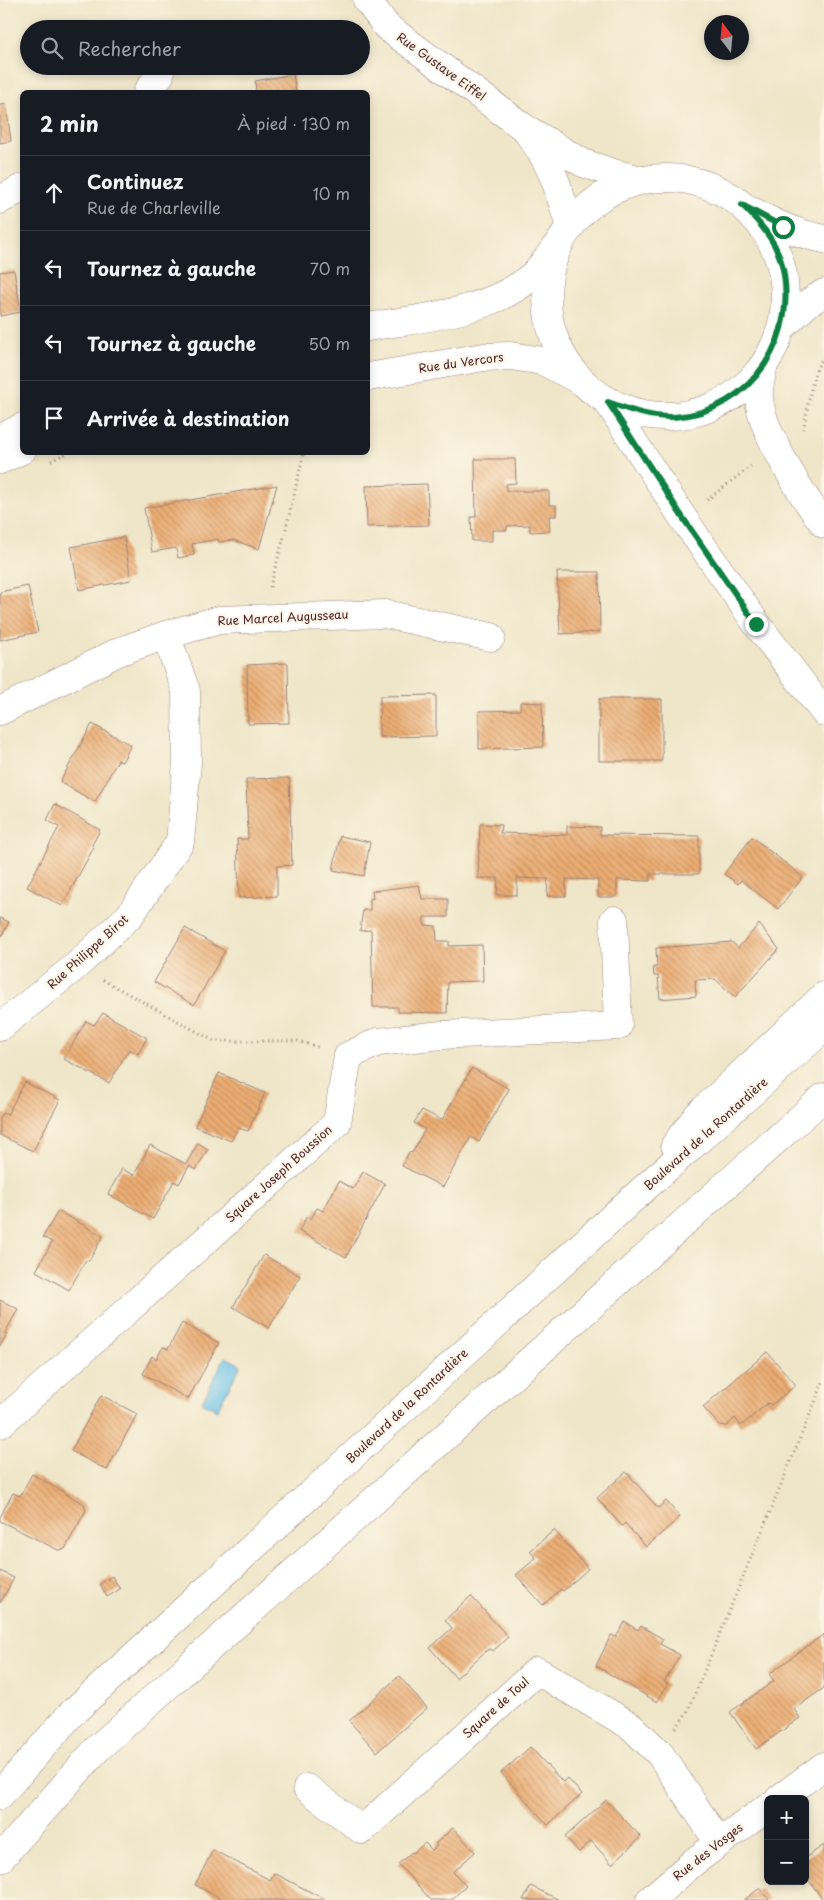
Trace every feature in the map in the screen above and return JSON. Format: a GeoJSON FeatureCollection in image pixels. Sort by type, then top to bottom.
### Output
{"type":"FeatureCollection","features":[{"type":"Feature","properties":{"kind":"street","name":"Rue Gustave Eiffel"},"geometry":{"type":"LineString","coordinates":[[367,0],[387,27],[523,127],[583,163],[642,180]]}},
{"type":"Feature","properties":{"kind":"street","name":"Rue Gustave Eiffel"},"geometry":{"type":"LineString","coordinates":[[523,127],[544,153],[556,182],[564,236]]}},
{"type":"Feature","properties":{"kind":"street"},"geometry":{"type":"LineString","coordinates":[[370,327],[446,313],[474,306],[505,294],[532,276],[580,214],[608,192],[642,180],[678,178],[712,186],[783,227],[799,234],[824,239]]}},
{"type":"Feature","properties":{"kind":"street"},"geometry":{"type":"LineString","coordinates":[[0,200],[20,189]]}},
{"type":"Feature","properties":{"kind":"street"},"geometry":{"type":"LineString","coordinates":[[564,236],[547,279],[547,316],[559,351],[580,382],[608,402],[640,414],[674,417],[708,410],[738,393],[763,368],[775,348],[783,326],[786,292],[780,259],[765,229],[742,205]]}},
{"type":"Feature","properties":{"kind":"street"},"geometry":{"type":"LineString","coordinates":[[783,326],[808,303],[824,293]]}},
{"type":"Feature","properties":{"kind":"street","name":"Rue du Vercors"},"geometry":{"type":"LineString","coordinates":[[370,377],[484,357],[510,356],[543,362],[580,382]]}},
{"type":"Feature","properties":{"kind":"street"},"geometry":{"type":"LineString","coordinates":[[763,368],[759,398],[766,425],[776,447],[824,524]]}},
{"type":"Feature","properties":{"kind":"street"},"geometry":{"type":"LineString","coordinates":[[608,402],[678,511],[745,607],[824,712]]}},
{"type":"Feature","properties":{"kind":"street"},"geometry":{"type":"LineString","coordinates":[[0,439],[20,428]]}},
{"type":"Feature","properties":{"kind":"street"},"geometry":{"type":"LineString","coordinates":[[0,460],[20,451]]}},
{"type":"Feature","properties":{"kind":"street","name":"Rue Marcel Augusseau"},"geometry":{"type":"LineString","coordinates":[[0,711],[118,652],[166,635],[219,620],[385,614],[491,637]]}},
{"type":"Feature","properties":{"kind":"street","name":"Rue Philippe Birot"},"geometry":{"type":"LineString","coordinates":[[0,1027],[76,966],[130,915],[180,842],[187,763],[186,691],[166,635]]}},
{"type":"Feature","properties":{"kind":"street"},"geometry":{"type":"LineString","coordinates":[[348,1056],[378,1042],[442,1035],[618,1026],[614,920]]}},
{"type":"Feature","properties":{"kind":"street"},"geometry":{"type":"LineString","coordinates":[[629,1202],[698,1115],[824,996]]}},
{"type":"Feature","properties":{"kind":"street","name":"Boulevard de la Rontardière"},"geometry":{"type":"LineString","coordinates":[[0,1795],[71,1714],[629,1202],[824,1028]]}},
{"type":"Feature","properties":{"kind":"street","name":"Square Joseph Boussion"},"geometry":{"type":"LineString","coordinates":[[0,1424],[337,1123],[348,1056]]}},
{"type":"Feature","properties":{"kind":"street"},"geometry":{"type":"LineString","coordinates":[[0,1859],[97,1749],[824,1097]]}},
{"type":"Feature","properties":{"kind":"street","name":"Square de Toul"},"geometry":{"type":"LineString","coordinates":[[307,1788],[362,1830],[537,1670],[631,1726],[660,1754],[719,1843]]}},
{"type":"Feature","properties":{"kind":"street"},"geometry":{"type":"LineString","coordinates":[[784,1795],[824,1766]]}},
{"type":"Feature","properties":{"kind":"street","name":"Rue des Vosges"},"geometry":{"type":"LineString","coordinates":[[650,1900],[695,1860],[764,1810]]}},
{"type":"Feature","properties":{"kind":"path"},"geometry":{"type":"LineString","coordinates":[[261,618],[285,533],[303,455]]}},
{"type":"Feature","properties":{"kind":"path"},"geometry":{"type":"LineString","coordinates":[[76,966],[214,1041],[298,1041],[348,1056]]}},
{"type":"Feature","properties":{"kind":"path"},"geometry":{"type":"LineString","coordinates":[[660,1754],[688,1711],[824,1380]]}},
{"type":"Feature","properties":{"kind":"water"},"geometry":{"type":"Polygon","coordinates":[[[225,1357],[241,1365],[217,1410],[202,1402],[225,1357]]]}},
{"type":"Feature","properties":{"kind":"building"},"geometry":{"type":"Polygon","coordinates":[[[293,75],[296,90],[256,90],[255,81],[293,75]]]}},
{"type":"Feature","properties":{"kind":"building"},"geometry":{"type":"Polygon","coordinates":[[[6,104],[11,141],[0,143],[0,105],[6,104]]]}},
{"type":"Feature","properties":{"kind":"building"},"geometry":{"type":"Polygon","coordinates":[[[14,270],[20,312],[0,316],[0,272],[14,270]]]}},
{"type":"Feature","properties":{"kind":"building"},"geometry":{"type":"Polygon","coordinates":[[[475,459],[515,459],[516,483],[506,484],[506,491],[549,491],[549,505],[556,505],[556,516],[549,516],[550,531],[530,532],[530,525],[507,526],[507,530],[492,530],[492,541],[472,541],[471,517],[476,517],[475,459]]]}},
{"type":"Feature","properties":{"kind":"building"},"geometry":{"type":"Polygon","coordinates":[[[427,484],[429,525],[367,527],[366,486],[427,484]]]}},
{"type":"Feature","properties":{"kind":"building"},"geometry":{"type":"Polygon","coordinates":[[[277,485],[259,549],[233,540],[219,542],[218,539],[192,544],[194,555],[178,558],[176,548],[152,552],[144,508],[277,485]]]}},
{"type":"Feature","properties":{"kind":"building"},"geometry":{"type":"Polygon","coordinates":[[[124,537],[131,580],[79,590],[71,547],[124,537]]]}},
{"type":"Feature","properties":{"kind":"building"},"geometry":{"type":"Polygon","coordinates":[[[557,572],[599,572],[600,632],[560,634],[557,572]]]}},
{"type":"Feature","properties":{"kind":"building"},"geometry":{"type":"Polygon","coordinates":[[[28,586],[38,632],[0,640],[0,592],[28,586]]]}},
{"type":"Feature","properties":{"kind":"building"},"geometry":{"type":"Polygon","coordinates":[[[288,663],[289,723],[248,724],[247,665],[288,663]]]}},
{"type":"Feature","properties":{"kind":"building"},"geometry":{"type":"Polygon","coordinates":[[[436,695],[436,736],[379,737],[380,696],[436,695]]]}},
{"type":"Feature","properties":{"kind":"building"},"geometry":{"type":"Polygon","coordinates":[[[599,699],[662,699],[662,761],[599,761],[599,699]]]}},
{"type":"Feature","properties":{"kind":"building"},"geometry":{"type":"Polygon","coordinates":[[[520,702],[542,703],[543,747],[479,749],[479,711],[520,710],[520,702]]]}},
{"type":"Feature","properties":{"kind":"building"},"geometry":{"type":"Polygon","coordinates":[[[92,724],[131,745],[122,762],[118,760],[95,802],[60,782],[92,724]]]}},
{"type":"Feature","properties":{"kind":"building"},"geometry":{"type":"Polygon","coordinates":[[[289,778],[292,865],[277,866],[277,896],[239,898],[237,839],[248,839],[246,779],[289,778]]]}},
{"type":"Feature","properties":{"kind":"building"},"geometry":{"type":"Polygon","coordinates":[[[55,804],[100,830],[92,845],[94,847],[62,906],[27,887],[59,827],[47,820],[55,804]]]}},
{"type":"Feature","properties":{"kind":"building"},"geometry":{"type":"Polygon","coordinates":[[[480,824],[501,825],[500,833],[567,835],[567,826],[600,827],[600,835],[699,836],[699,874],[650,874],[650,881],[617,880],[617,897],[598,897],[598,880],[566,879],[566,896],[547,896],[548,879],[517,878],[517,895],[497,895],[498,878],[478,878],[480,824]]]}},
{"type":"Feature","properties":{"kind":"building"},"geometry":{"type":"Polygon","coordinates":[[[340,836],[370,842],[364,876],[333,870],[340,836]]]}},
{"type":"Feature","properties":{"kind":"building"},"geometry":{"type":"Polygon","coordinates":[[[752,837],[803,877],[778,909],[741,880],[738,884],[724,874],[752,837]]]}},
{"type":"Feature","properties":{"kind":"building"},"geometry":{"type":"Polygon","coordinates":[[[419,885],[422,899],[448,899],[448,917],[424,917],[424,925],[436,926],[437,941],[449,941],[449,946],[482,945],[483,981],[448,982],[447,1013],[398,1012],[398,1007],[373,1007],[371,930],[360,931],[363,910],[370,910],[370,898],[373,899],[372,891],[419,885]]]}},
{"type":"Feature","properties":{"kind":"building"},"geometry":{"type":"Polygon","coordinates":[[[0,918],[9,922],[0,939],[0,918]]]}},
{"type":"Feature","properties":{"kind":"building"},"geometry":{"type":"Polygon","coordinates":[[[759,924],[779,949],[735,997],[715,979],[695,980],[696,996],[660,999],[658,976],[654,976],[653,967],[657,967],[656,948],[732,942],[738,948],[759,924]]]}},
{"type":"Feature","properties":{"kind":"building"},"geometry":{"type":"Polygon","coordinates":[[[185,928],[225,951],[194,1005],[154,982],[185,928]]]}},
{"type":"Feature","properties":{"kind":"building"},"geometry":{"type":"Polygon","coordinates":[[[103,1013],[147,1038],[138,1054],[129,1049],[109,1083],[64,1059],[86,1021],[94,1025],[103,1013]]]}},
{"type":"Feature","properties":{"kind":"building"},"geometry":{"type":"Polygon","coordinates":[[[472,1068],[509,1089],[479,1142],[471,1137],[443,1187],[402,1166],[409,1152],[412,1153],[425,1129],[414,1123],[422,1110],[442,1120],[472,1068]]]}},
{"type":"Feature","properties":{"kind":"building"},"geometry":{"type":"Polygon","coordinates":[[[219,1073],[265,1093],[248,1131],[238,1128],[231,1141],[195,1126],[219,1073]]]}},
{"type":"Feature","properties":{"kind":"building"},"geometry":{"type":"Polygon","coordinates":[[[25,1082],[60,1100],[33,1151],[0,1135],[0,1118],[3,1113],[7,1115],[25,1082]]]}},
{"type":"Feature","properties":{"kind":"building"},"geometry":{"type":"Polygon","coordinates":[[[198,1143],[208,1149],[196,1170],[189,1166],[179,1184],[174,1181],[153,1219],[108,1194],[122,1169],[134,1175],[150,1145],[186,1164],[198,1143]]]}},
{"type":"Feature","properties":{"kind":"building"},"geometry":{"type":"Polygon","coordinates":[[[363,1172],[385,1184],[346,1257],[299,1231],[307,1216],[311,1219],[317,1208],[323,1211],[339,1181],[353,1189],[363,1172]]]}},
{"type":"Feature","properties":{"kind":"building"},"geometry":{"type":"Polygon","coordinates":[[[58,1211],[103,1236],[89,1261],[86,1260],[69,1290],[36,1271],[52,1242],[43,1237],[58,1211]]]}},
{"type":"Feature","properties":{"kind":"building"},"geometry":{"type":"Polygon","coordinates":[[[264,1255],[300,1276],[269,1328],[233,1307],[264,1255]]]}},
{"type":"Feature","properties":{"kind":"building"},"geometry":{"type":"Polygon","coordinates":[[[0,1300],[18,1309],[0,1346],[0,1300]]]}},
{"type":"Feature","properties":{"kind":"building"},"geometry":{"type":"Polygon","coordinates":[[[182,1323],[219,1343],[188,1399],[143,1374],[152,1356],[156,1359],[163,1347],[168,1349],[182,1323]]]}},
{"type":"Feature","properties":{"kind":"building"},"geometry":{"type":"Polygon","coordinates":[[[767,1352],[796,1385],[771,1405],[768,1403],[741,1426],[735,1418],[727,1426],[719,1425],[703,1407],[767,1352]]]}},
{"type":"Feature","properties":{"kind":"building"},"geometry":{"type":"Polygon","coordinates":[[[101,1395],[137,1414],[107,1470],[71,1451],[101,1395]]]}},
{"type":"Feature","properties":{"kind":"building"},"geometry":{"type":"Polygon","coordinates":[[[626,1472],[658,1508],[666,1501],[680,1517],[646,1547],[625,1523],[622,1526],[597,1498],[626,1472]]]}},
{"type":"Feature","properties":{"kind":"building"},"geometry":{"type":"Polygon","coordinates":[[[32,1474],[84,1504],[86,1510],[65,1549],[58,1550],[0,1521],[0,1517],[13,1493],[20,1496],[32,1474]]]}},
{"type":"Feature","properties":{"kind":"building"},"geometry":{"type":"Polygon","coordinates":[[[554,1530],[588,1569],[563,1591],[561,1589],[543,1605],[516,1575],[536,1558],[530,1551],[554,1530]]]}},
{"type":"Feature","properties":{"kind":"building"},"geometry":{"type":"Polygon","coordinates":[[[0,1571],[14,1578],[0,1603],[0,1571]]]}},
{"type":"Feature","properties":{"kind":"building"},"geometry":{"type":"Polygon","coordinates":[[[112,1576],[120,1589],[107,1597],[100,1584],[112,1576]]]}},
{"type":"Feature","properties":{"kind":"building"},"geometry":{"type":"Polygon","coordinates":[[[471,1596],[508,1637],[493,1651],[491,1649],[487,1650],[456,1678],[430,1648],[452,1628],[445,1620],[471,1596]]]}},
{"type":"Feature","properties":{"kind":"building"},"geometry":{"type":"Polygon","coordinates":[[[625,1622],[638,1630],[641,1626],[663,1639],[660,1644],[680,1655],[664,1682],[668,1684],[657,1702],[596,1666],[611,1635],[616,1637],[625,1622]]]}},
{"type":"Feature","properties":{"kind":"building"},"geometry":{"type":"Polygon","coordinates":[[[824,1634],[824,1688],[794,1709],[800,1718],[756,1749],[730,1712],[774,1681],[769,1674],[824,1634]]]}},
{"type":"Feature","properties":{"kind":"building"},"geometry":{"type":"Polygon","coordinates":[[[399,1676],[427,1708],[377,1752],[349,1721],[399,1676]]]}},
{"type":"Feature","properties":{"kind":"building"},"geometry":{"type":"Polygon","coordinates":[[[530,1747],[563,1782],[567,1778],[582,1794],[548,1825],[501,1773],[530,1747]]]}},
{"type":"Feature","properties":{"kind":"building"},"geometry":{"type":"Polygon","coordinates":[[[606,1800],[641,1837],[612,1864],[591,1841],[579,1852],[565,1837],[606,1800]]]}},
{"type":"Feature","properties":{"kind":"building"},"geometry":{"type":"Polygon","coordinates":[[[453,1828],[475,1852],[453,1872],[466,1886],[451,1900],[431,1900],[398,1864],[425,1843],[432,1850],[437,1846],[435,1844],[453,1828]]]}},
{"type":"Feature","properties":{"kind":"building"},"geometry":{"type":"Polygon","coordinates":[[[824,1845],[824,1900],[809,1881],[809,1855],[824,1845]]]}},
{"type":"Feature","properties":{"kind":"building"},"geometry":{"type":"Polygon","coordinates":[[[213,1850],[270,1880],[274,1873],[326,1900],[224,1900],[195,1885],[213,1850]]]}},
{"type":"Feature","properties":{"kind":"building"},"geometry":{"type":"Polygon","coordinates":[[[531,1886],[559,1900],[523,1900],[531,1886]]]}},
{"type":"Feature","properties":{"kind":"building"},"geometry":{"type":"Polygon","coordinates":[[[760,1888],[769,1900],[744,1900],[760,1888]]]}},
{"type":"Feature","properties":{"kind":"route"},"geometry":{"type":"LineString","coordinates":[[756,624],[647,465],[608,402],[640,414],[674,417],[708,410],[738,393],[763,368],[775,348],[783,326],[786,292],[780,259],[765,229],[742,205],[770,222],[783,227]]}}]}
